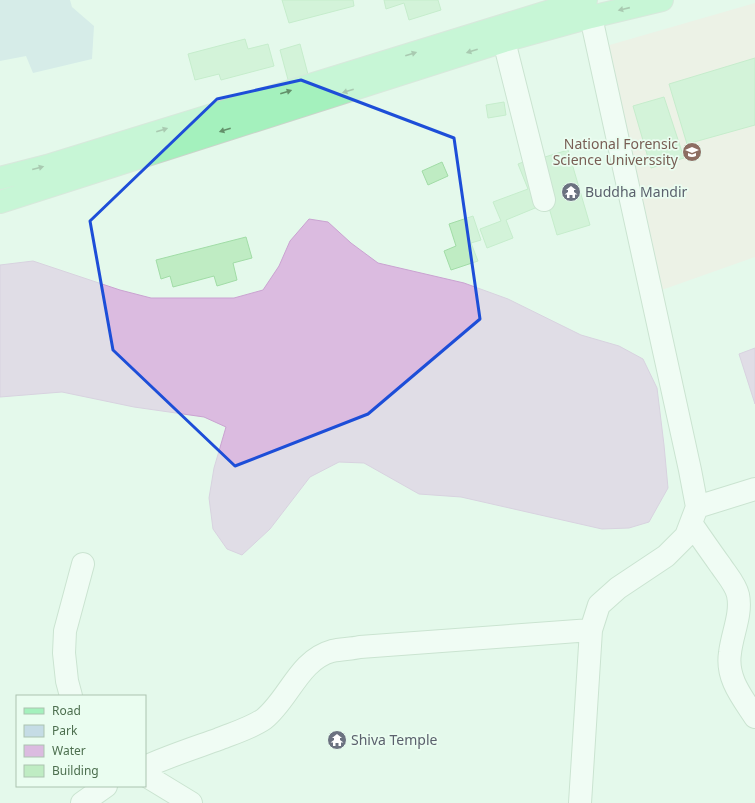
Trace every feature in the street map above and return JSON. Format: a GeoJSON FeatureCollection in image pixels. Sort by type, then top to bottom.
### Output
{"type":"FeatureCollection","features":[{"type":"Feature","properties":{"kind":"main road"},"geometry":{"type":"LineString","coordinates":[[0,178],[589,8],[662,0]]}},
{"type":"Feature","properties":{"kind":"main road"},"geometry":{"type":"LineString","coordinates":[[0,202],[504,41],[589,8]]}},
{"type":"Feature","properties":{"kind":"street"},"geometry":{"type":"LineString","coordinates":[[589,8],[690,470],[694,515],[738,595],[736,628],[730,654],[731,673],[735,686],[755,717]]}},
{"type":"Feature","properties":{"kind":"street"},"geometry":{"type":"LineString","coordinates":[[504,41],[544,200]]}},
{"type":"Feature","properties":{"kind":"street"},"geometry":{"type":"LineString","coordinates":[[580,803],[591,630],[599,605],[618,588],[666,556],[686,536],[694,515],[755,489]]}},
{"type":"Feature","properties":{"kind":"street"},"geometry":{"type":"LineString","coordinates":[[71,695],[67,681],[64,653],[65,631],[83,564]]}},
{"type":"Feature","properties":{"kind":"street"},"geometry":{"type":"LineString","coordinates":[[146,767],[241,730],[264,719],[280,702],[305,668],[314,660],[332,651],[360,647],[591,630]]}},
{"type":"Feature","properties":{"kind":"street"},"geometry":{"type":"LineString","coordinates":[[146,776],[191,803]]}},
{"type":"Feature","properties":{"kind":"street"},"geometry":{"type":"LineString","coordinates":[[82,803],[103,787]]}},
{"type":"Feature","properties":{"kind":"highlighted area"},"geometry":{"type":"Polygon","coordinates":[[[301,80],[454,138],[480,319],[368,414],[235,466],[113,350],[90,221],[217,99],[301,80]]]}},
{"type":"Feature","properties":{"kind":"shaded area","name":"National Forensic Science Universsity"},"geometry":{"type":"Polygon","coordinates":[[[755,3],[755,257],[659,291],[606,46],[755,3]]]}},
{"type":"Feature","properties":{"kind":"green space"},"geometry":{"type":"Polygon","coordinates":[[[0,0],[70,0],[72,7],[94,26],[92,59],[33,73],[26,56],[0,61],[0,0]]]}},
{"type":"Feature","properties":{"kind":"water"},"geometry":{"type":"Polygon","coordinates":[[[309,219],[328,222],[351,243],[378,263],[464,283],[508,299],[581,335],[619,346],[643,359],[657,388],[668,488],[649,522],[629,528],[602,529],[461,497],[419,494],[364,463],[339,462],[310,477],[270,529],[242,555],[227,549],[213,529],[209,498],[214,468],[226,427],[204,417],[134,407],[62,392],[0,397],[0,265],[33,261],[120,290],[151,298],[234,298],[263,290],[279,266],[290,241],[309,219]]]}},
{"type":"Feature","properties":{"kind":"water"},"geometry":{"type":"Polygon","coordinates":[[[755,348],[755,404],[739,354],[755,348]]]}},
{"type":"Feature","properties":{"kind":"building"},"geometry":{"type":"Polygon","coordinates":[[[282,0],[353,0],[354,6],[289,23],[282,0]]]}},
{"type":"Feature","properties":{"kind":"building"},"geometry":{"type":"Polygon","coordinates":[[[384,0],[438,0],[441,10],[409,20],[404,3],[386,9],[384,0]]]}},
{"type":"Feature","properties":{"kind":"building"},"geometry":{"type":"Polygon","coordinates":[[[245,39],[248,49],[268,44],[274,66],[221,80],[219,74],[195,80],[188,54],[245,39]]]}},
{"type":"Feature","properties":{"kind":"building"},"geometry":{"type":"Polygon","coordinates":[[[300,44],[310,82],[290,87],[280,50],[300,44]]]}},
{"type":"Feature","properties":{"kind":"building"},"geometry":{"type":"Polygon","coordinates":[[[755,58],[755,125],[687,144],[669,84],[755,58]]]}},
{"type":"Feature","properties":{"kind":"building"},"geometry":{"type":"Polygon","coordinates":[[[664,97],[684,158],[651,168],[633,106],[664,97]]]}},
{"type":"Feature","properties":{"kind":"building"},"geometry":{"type":"Polygon","coordinates":[[[504,102],[506,115],[488,118],[486,105],[504,102]]]}},
{"type":"Feature","properties":{"kind":"building"},"geometry":{"type":"Polygon","coordinates":[[[568,150],[590,225],[557,235],[535,160],[568,150]]]}},
{"type":"Feature","properties":{"kind":"building"},"geometry":{"type":"Polygon","coordinates":[[[531,159],[540,206],[506,220],[513,238],[487,248],[480,229],[501,221],[493,202],[528,189],[518,164],[531,159]]]}},
{"type":"Feature","properties":{"kind":"building"},"geometry":{"type":"Polygon","coordinates":[[[442,162],[448,176],[428,185],[422,171],[442,162]]]}},
{"type":"Feature","properties":{"kind":"building"},"geometry":{"type":"Polygon","coordinates":[[[473,216],[481,240],[471,243],[478,261],[451,270],[444,251],[456,246],[449,224],[473,216]]]}},
{"type":"Feature","properties":{"kind":"building"},"geometry":{"type":"Polygon","coordinates":[[[246,237],[252,258],[233,263],[237,280],[217,286],[214,276],[173,287],[170,276],[161,279],[156,260],[246,237]]]}},
{"type":"Feature","properties":{"kind":"place","name":"National Forensic Science Universsity"},"geometry":{"type":"Point","coordinates":[692,152]}},
{"type":"Feature","properties":{"kind":"place","name":"Buddha Mandir"},"geometry":{"type":"Point","coordinates":[571,192]}},
{"type":"Feature","properties":{"kind":"place","name":"Shiva Temple"},"geometry":{"type":"Point","coordinates":[337,740]}}]}
